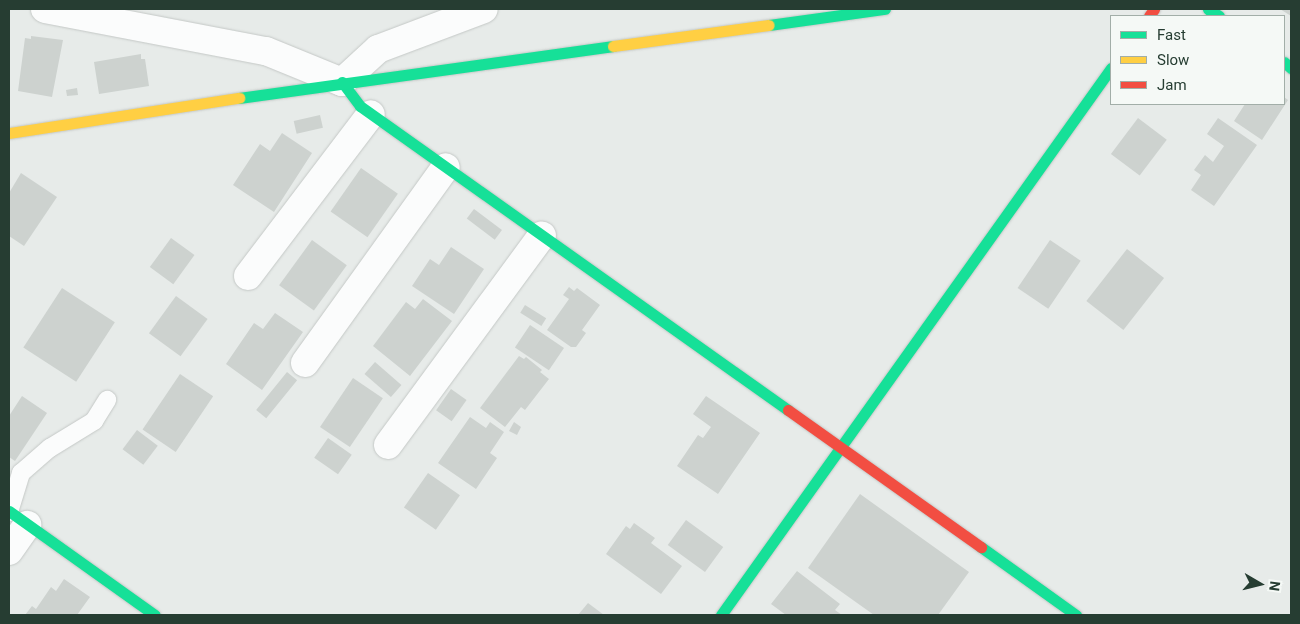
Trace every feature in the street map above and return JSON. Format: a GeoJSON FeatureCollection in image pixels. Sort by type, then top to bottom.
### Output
{"type":"FeatureCollection","features":[{"type":"Feature","properties":{"kind":"street"},"geometry":{"type":"LineString","coordinates":[[44,9],[266,51],[342,82],[360,106],[371,114],[1076,615]]}},
{"type":"Feature","properties":{"kind":"street"},"geometry":{"type":"LineString","coordinates":[[342,82],[378,49],[484,9]]}},
{"type":"Feature","properties":{"kind":"street"},"geometry":{"type":"LineString","coordinates":[[9,133],[342,82],[885,9]]}},
{"type":"Feature","properties":{"kind":"street"},"geometry":{"type":"LineString","coordinates":[[721,615],[1110,69]]}},
{"type":"Feature","properties":{"kind":"street"},"geometry":{"type":"LineString","coordinates":[[248,276],[371,114]]}},
{"type":"Feature","properties":{"kind":"street"},"geometry":{"type":"LineString","coordinates":[[305,363],[446,167]]}},
{"type":"Feature","properties":{"kind":"street"},"geometry":{"type":"LineString","coordinates":[[388,445],[542,235]]}},
{"type":"Feature","properties":{"kind":"street"},"geometry":{"type":"LineString","coordinates":[[9,551],[15,516],[154,615]]}},
{"type":"Feature","properties":{"kind":"lane"},"geometry":{"type":"LineString","coordinates":[[15,516],[21,473],[50,448],[94,421],[107,400]]}},
{"type":"Feature","properties":{"kind":"building"},"geometry":{"type":"Polygon","coordinates":[[[1280,9],[1291,9],[1291,16],[1280,9]]]}},
{"type":"Feature","properties":{"kind":"building"},"geometry":{"type":"Polygon","coordinates":[[[31,36],[63,40],[52,97],[18,91],[25,38],[31,39],[31,36]]]}},
{"type":"Feature","properties":{"kind":"building"},"geometry":{"type":"Polygon","coordinates":[[[141,54],[141,59],[145,59],[149,86],[99,94],[94,62],[141,54]]]}},
{"type":"Feature","properties":{"kind":"building"},"geometry":{"type":"Polygon","coordinates":[[[77,88],[78,95],[67,96],[66,90],[77,88]]]}},
{"type":"Feature","properties":{"kind":"building"},"geometry":{"type":"Polygon","coordinates":[[[1244,105],[1285,105],[1262,140],[1234,121],[1244,105]]]}},
{"type":"Feature","properties":{"kind":"building"},"geometry":{"type":"Polygon","coordinates":[[[320,115],[323,128],[297,134],[294,121],[320,115]]]}},
{"type":"Feature","properties":{"kind":"building"},"geometry":{"type":"Polygon","coordinates":[[[1138,118],[1167,140],[1140,176],[1111,154],[1138,118]]]}},
{"type":"Feature","properties":{"kind":"building"},"geometry":{"type":"Polygon","coordinates":[[[1218,118],[1257,145],[1214,206],[1191,190],[1201,175],[1194,170],[1205,155],[1213,162],[1224,146],[1207,134],[1218,118]]]}},
{"type":"Feature","properties":{"kind":"building"},"geometry":{"type":"Polygon","coordinates":[[[282,133],[312,153],[274,212],[233,185],[260,144],[270,151],[282,133]]]}},
{"type":"Feature","properties":{"kind":"building"},"geometry":{"type":"Polygon","coordinates":[[[361,168],[398,194],[367,237],[331,211],[361,168]]]}},
{"type":"Feature","properties":{"kind":"building"},"geometry":{"type":"Polygon","coordinates":[[[21,173],[57,197],[24,246],[9,236],[9,193],[21,173]]]}},
{"type":"Feature","properties":{"kind":"building"},"geometry":{"type":"Polygon","coordinates":[[[474,209],[502,230],[495,240],[467,219],[474,209]]]}},
{"type":"Feature","properties":{"kind":"building"},"geometry":{"type":"Polygon","coordinates":[[[171,238],[194,255],[173,284],[150,267],[171,238]]]}},
{"type":"Feature","properties":{"kind":"building"},"geometry":{"type":"Polygon","coordinates":[[[312,240],[347,265],[314,311],[279,285],[312,240]]]}},
{"type":"Feature","properties":{"kind":"building"},"geometry":{"type":"Polygon","coordinates":[[[1050,240],[1081,261],[1048,309],[1018,288],[1050,240]]]}},
{"type":"Feature","properties":{"kind":"building"},"geometry":{"type":"Polygon","coordinates":[[[451,247],[484,269],[454,314],[412,286],[430,259],[439,265],[451,247]]]}},
{"type":"Feature","properties":{"kind":"building"},"geometry":{"type":"Polygon","coordinates":[[[1127,249],[1164,278],[1123,330],[1086,301],[1127,249]]]}},
{"type":"Feature","properties":{"kind":"building"},"geometry":{"type":"Polygon","coordinates":[[[569,287],[574,291],[577,288],[600,305],[582,330],[586,333],[576,347],[571,347],[547,330],[569,299],[563,295],[569,287]]]}},
{"type":"Feature","properties":{"kind":"building"},"geometry":{"type":"Polygon","coordinates":[[[62,288],[115,322],[76,382],[23,348],[62,288]]]}},
{"type":"Feature","properties":{"kind":"building"},"geometry":{"type":"Polygon","coordinates":[[[176,296],[208,319],[181,356],[149,333],[176,296]]]}},
{"type":"Feature","properties":{"kind":"building"},"geometry":{"type":"Polygon","coordinates":[[[423,299],[452,321],[410,376],[373,346],[406,302],[415,309],[423,299]]]}},
{"type":"Feature","properties":{"kind":"building"},"geometry":{"type":"Polygon","coordinates":[[[525,305],[546,318],[541,326],[520,313],[525,305]]]}},
{"type":"Feature","properties":{"kind":"building"},"geometry":{"type":"Polygon","coordinates":[[[275,313],[303,332],[262,390],[226,364],[254,323],[263,329],[275,313]]]}},
{"type":"Feature","properties":{"kind":"building"},"geometry":{"type":"Polygon","coordinates":[[[530,325],[564,348],[549,370],[515,347],[530,325]]]}},
{"type":"Feature","properties":{"kind":"building"},"geometry":{"type":"Polygon","coordinates":[[[519,356],[524,359],[526,357],[542,370],[540,372],[549,379],[525,410],[521,407],[505,427],[480,408],[519,356]]]}},
{"type":"Feature","properties":{"kind":"building"},"geometry":{"type":"Polygon","coordinates":[[[375,362],[401,385],[391,397],[365,374],[375,362]]]}},
{"type":"Feature","properties":{"kind":"building"},"geometry":{"type":"Polygon","coordinates":[[[287,372],[297,380],[266,418],[256,410],[287,372]]]}},
{"type":"Feature","properties":{"kind":"building"},"geometry":{"type":"Polygon","coordinates":[[[180,374],[213,396],[176,452],[143,430],[180,374]]]}},
{"type":"Feature","properties":{"kind":"building"},"geometry":{"type":"Polygon","coordinates":[[[353,378],[383,398],[350,447],[320,427],[353,378]]]}},
{"type":"Feature","properties":{"kind":"building"},"geometry":{"type":"Polygon","coordinates":[[[451,389],[467,400],[452,421],[436,410],[451,389]]]}},
{"type":"Feature","properties":{"kind":"building"},"geometry":{"type":"Polygon","coordinates":[[[22,396],[47,413],[15,461],[9,457],[9,416],[22,396]]]}},
{"type":"Feature","properties":{"kind":"building"},"geometry":{"type":"Polygon","coordinates":[[[706,396],[760,433],[718,494],[677,466],[698,435],[703,438],[711,427],[693,414],[706,396]]]}},
{"type":"Feature","properties":{"kind":"building"},"geometry":{"type":"Polygon","coordinates":[[[470,417],[486,428],[490,422],[504,432],[490,453],[497,458],[476,489],[438,463],[470,417]]]}},
{"type":"Feature","properties":{"kind":"building"},"geometry":{"type":"Polygon","coordinates":[[[514,422],[521,427],[517,435],[509,431],[514,422]]]}},
{"type":"Feature","properties":{"kind":"building"},"geometry":{"type":"Polygon","coordinates":[[[137,430],[158,446],[143,465],[123,449],[137,430]]]}},
{"type":"Feature","properties":{"kind":"building"},"geometry":{"type":"Polygon","coordinates":[[[328,438],[352,455],[338,474],[314,458],[328,438]]]}},
{"type":"Feature","properties":{"kind":"building"},"geometry":{"type":"Polygon","coordinates":[[[428,473],[460,495],[436,530],[404,507],[428,473]]]}},
{"type":"Feature","properties":{"kind":"building"},"geometry":{"type":"Polygon","coordinates":[[[860,494],[969,572],[938,615],[874,615],[808,568],[860,494]]]}},
{"type":"Feature","properties":{"kind":"building"},"geometry":{"type":"Polygon","coordinates":[[[686,520],[723,547],[705,572],[668,545],[686,520]]]}},
{"type":"Feature","properties":{"kind":"building"},"geometry":{"type":"Polygon","coordinates":[[[634,523],[655,538],[651,543],[682,566],[661,594],[606,554],[626,526],[630,529],[634,523]]]}},
{"type":"Feature","properties":{"kind":"building"},"geometry":{"type":"Polygon","coordinates":[[[797,571],[840,604],[835,610],[842,615],[786,615],[771,604],[797,571]]]}},
{"type":"Feature","properties":{"kind":"building"},"geometry":{"type":"Polygon","coordinates":[[[64,579],[90,597],[77,615],[25,615],[32,606],[36,609],[51,587],[56,591],[64,579]]]}},
{"type":"Feature","properties":{"kind":"building"},"geometry":{"type":"Polygon","coordinates":[[[588,603],[604,615],[578,615],[588,603]]]}},
{"type":"Feature","properties":{"kind":"traffic: fast"},"geometry":{"type":"LineString","coordinates":[[769,25],[885,9]]}},
{"type":"Feature","properties":{"kind":"traffic: fast"},"geometry":{"type":"LineString","coordinates":[[1208,9],[1217,15]]}},
{"type":"Feature","properties":{"kind":"traffic: fast"},"geometry":{"type":"LineString","coordinates":[[239,98],[613,46]]}},
{"type":"Feature","properties":{"kind":"traffic: fast"},"geometry":{"type":"LineString","coordinates":[[1285,63],[1291,68]]}},
{"type":"Feature","properties":{"kind":"traffic: fast"},"geometry":{"type":"LineString","coordinates":[[721,615],[1110,69]]}},
{"type":"Feature","properties":{"kind":"traffic: fast"},"geometry":{"type":"LineString","coordinates":[[342,82],[360,106],[788,410]]}},
{"type":"Feature","properties":{"kind":"traffic: fast"},"geometry":{"type":"LineString","coordinates":[[9,511],[155,615]]}},
{"type":"Feature","properties":{"kind":"traffic: fast"},"geometry":{"type":"LineString","coordinates":[[981,547],[1076,615]]}},
{"type":"Feature","properties":{"kind":"traffic: slow"},"geometry":{"type":"LineString","coordinates":[[613,46],[769,25]]}},
{"type":"Feature","properties":{"kind":"traffic: slow"},"geometry":{"type":"LineString","coordinates":[[9,133],[239,98]]}},
{"type":"Feature","properties":{"kind":"traffic: jam"},"geometry":{"type":"LineString","coordinates":[[1150,15],[1154,9]]}},
{"type":"Feature","properties":{"kind":"traffic: jam"},"geometry":{"type":"LineString","coordinates":[[788,410],[981,547]]}}]}
